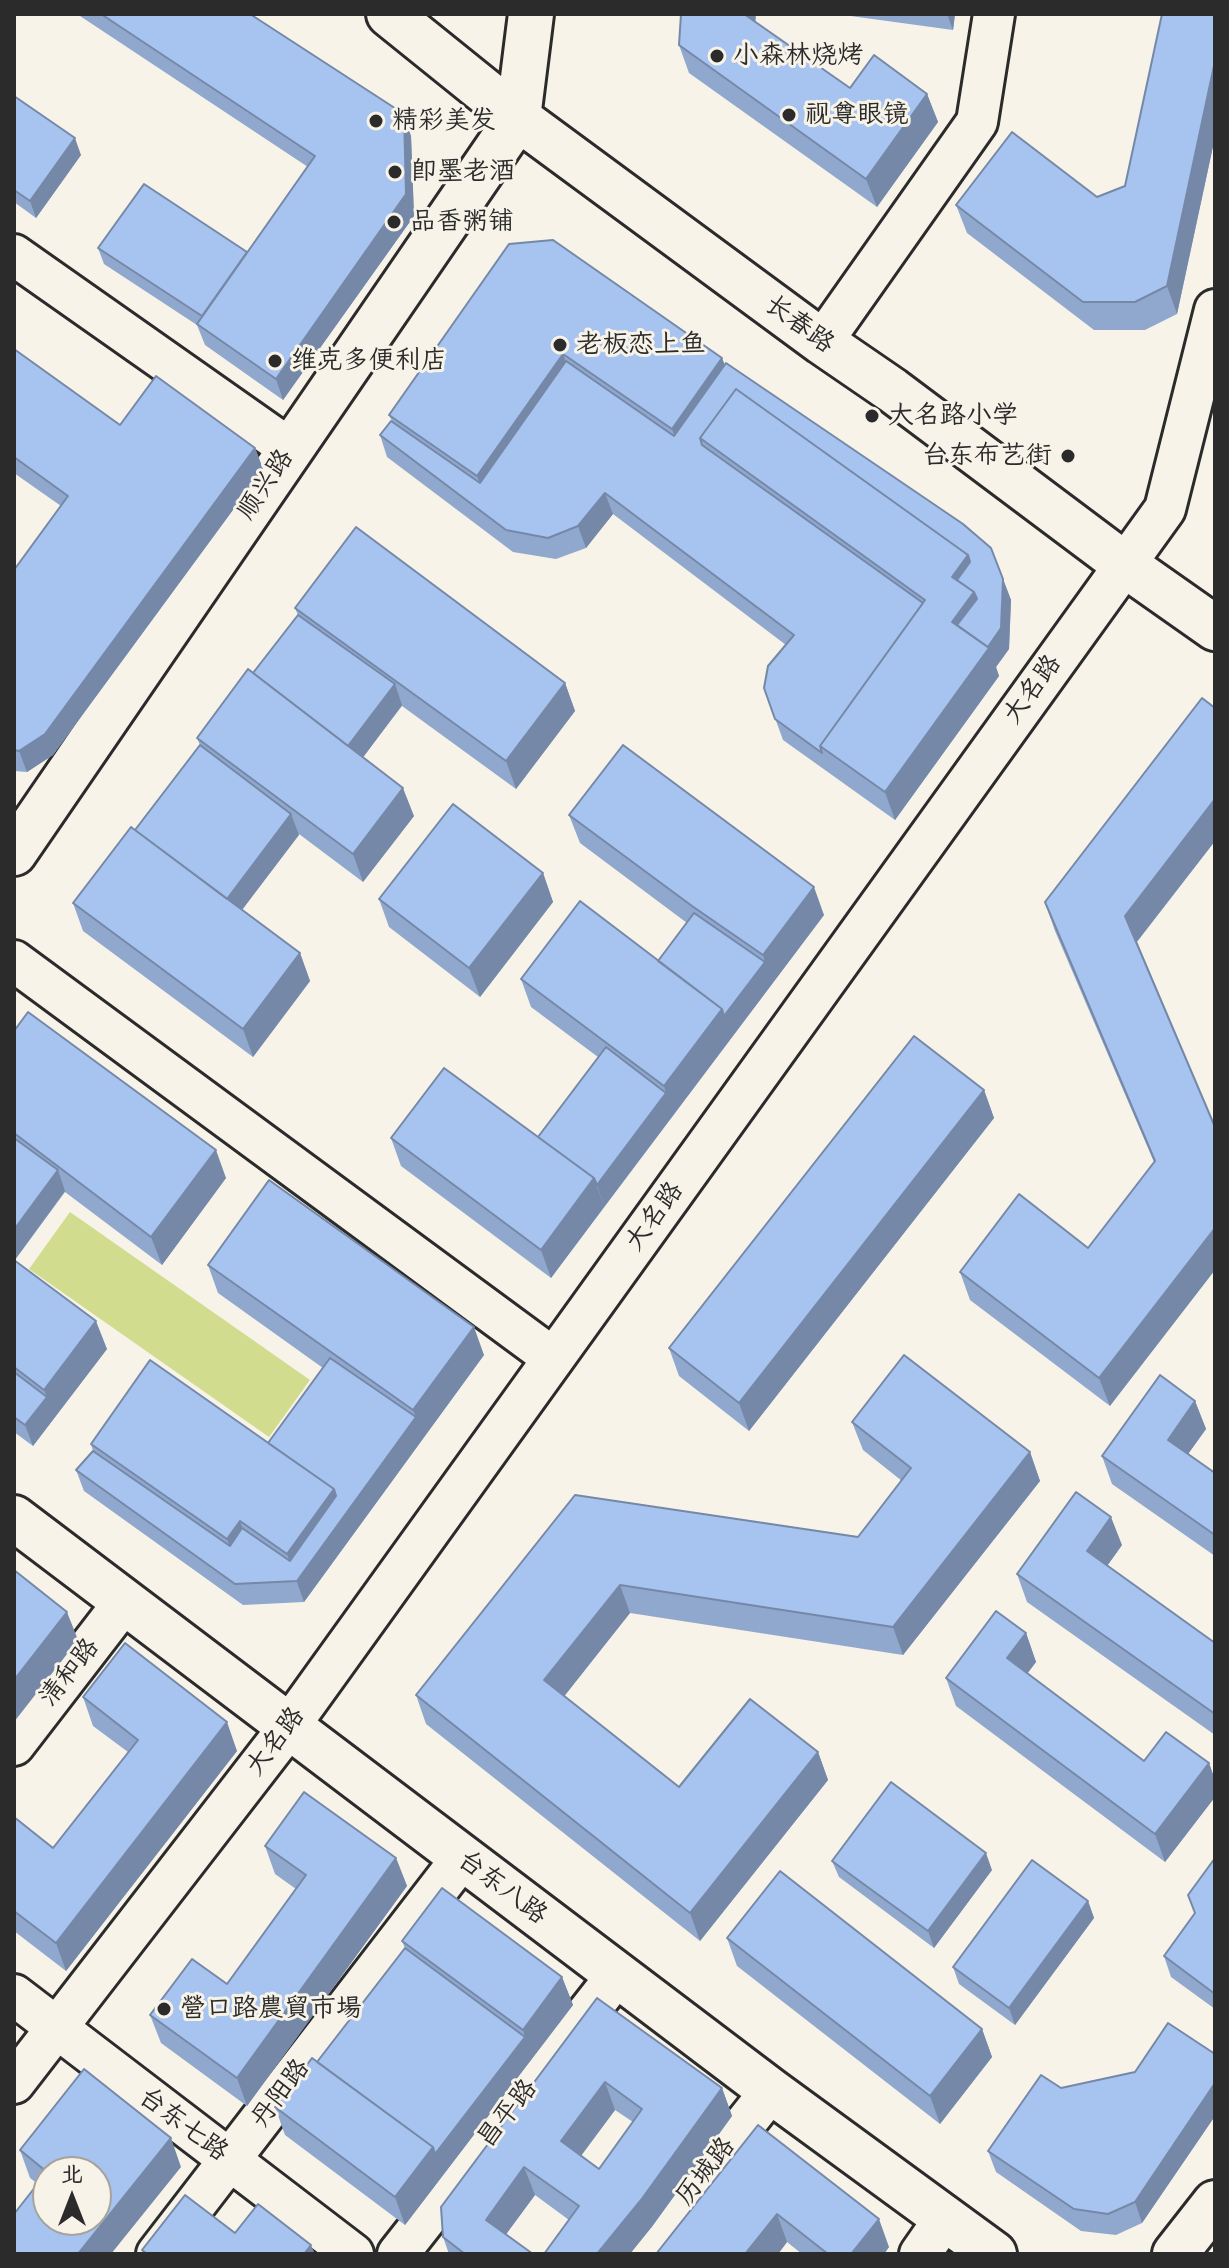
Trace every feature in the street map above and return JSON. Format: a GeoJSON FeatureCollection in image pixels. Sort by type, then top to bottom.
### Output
{"type":"FeatureCollection","features":[{"type":"Feature","properties":{"kind":"street","name":"长春路"},"geometry":{"type":"LineString","coordinates":[[389,14],[518,118],[1215,628]]}},
{"type":"Feature","properties":{"kind":"street"},"geometry":{"type":"LineString","coordinates":[[518,118],[531,14]]}},
{"type":"Feature","properties":{"kind":"street"},"geometry":{"type":"LineString","coordinates":[[822,342],[977,122],[994,14]]}},
{"type":"Feature","properties":{"kind":"street","name":"顺兴路"},"geometry":{"type":"LineString","coordinates":[[14,853],[518,118]]}},
{"type":"Feature","properties":{"kind":"street"},"geometry":{"type":"LineString","coordinates":[[14,255],[290,449]]}},
{"type":"Feature","properties":{"kind":"street","name":"大名路"},"geometry":{"type":"LineString","coordinates":[[14,2083],[284,1733],[1165,509],[1215,310]]}},
{"type":"Feature","properties":{"kind":"street"},"geometry":{"type":"LineString","coordinates":[[14,961],[553,1358]]}},
{"type":"Feature","properties":{"kind":"street","name":"台东八路"},"geometry":{"type":"LineString","coordinates":[[14,1518],[121,1607],[613,1980],[941,2240],[994,2254]]}},
{"type":"Feature","properties":{"kind":"street","name":"台东八路"},"geometry":{"type":"LineString","coordinates":[[14,1537],[121,1607]]}},
{"type":"Feature","properties":{"kind":"street","name":"清和路"},"geometry":{"type":"LineString","coordinates":[[14,1745],[121,1607]]}},
{"type":"Feature","properties":{"kind":"street","name":"丹阳路"},"geometry":{"type":"LineString","coordinates":[[157,2254],[457,1864]]}},
{"type":"Feature","properties":{"kind":"street","name":"昌平路"},"geometry":{"type":"LineString","coordinates":[[398,2254],[613,1980]]}},
{"type":"Feature","properties":{"kind":"street","name":"台东七路"},"geometry":{"type":"LineString","coordinates":[[14,1995],[353,2254]]}},
{"type":"Feature","properties":{"kind":"street","name":"历城路"},"geometry":{"type":"LineString","coordinates":[[641,2254],[765,2098]]}},
{"type":"Feature","properties":{"kind":"street"},"geometry":{"type":"LineString","coordinates":[[1175,2254],[1215,2203]]}},
{"type":"Feature","properties":{"kind":"green space"},"geometry":{"type":"Polygon","coordinates":[[[70,1212],[310,1380],[269,1437],[29,1269],[70,1212]]]}},
{"type":"Feature","properties":{"kind":"building"},"geometry":{"type":"Polygon","coordinates":[[[101,14],[250,14],[404,114],[406,194],[276,379],[197,324],[315,156],[101,14]]]}},
{"type":"Feature","properties":{"kind":"building"},"geometry":{"type":"Polygon","coordinates":[[[681,14],[744,14],[850,88],[874,55],[927,94],[866,179],[679,45],[681,14]]]}},
{"type":"Feature","properties":{"kind":"building"},"geometry":{"type":"Polygon","coordinates":[[[1162,14],[1215,14],[1215,61],[1167,286],[1135,302],[1083,302],[956,205],[1012,132],[1097,197],[1125,186],[1162,14]]]}},
{"type":"Feature","properties":{"kind":"building"},"geometry":{"type":"Polygon","coordinates":[[[14,96],[75,138],[30,201],[14,190],[14,96]]]}},
{"type":"Feature","properties":{"kind":"building"},"geometry":{"type":"Polygon","coordinates":[[[144,184],[247,252],[202,316],[98,248],[144,184]]]}},
{"type":"Feature","properties":{"kind":"building"},"geometry":{"type":"Polygon","coordinates":[[[553,240],[722,358],[672,429],[563,354],[477,476],[389,415],[509,244],[553,240]]]}},
{"type":"Feature","properties":{"kind":"building"},"geometry":{"type":"Polygon","coordinates":[[[14,349],[120,425],[156,376],[255,448],[45,734],[19,751],[14,750],[14,570],[68,496],[14,457],[14,349]]]}},
{"type":"Feature","properties":{"kind":"building"},"geometry":{"type":"Polygon","coordinates":[[[566,361],[674,436],[726,363],[963,524],[991,548],[1003,579],[1001,628],[988,647],[957,625],[977,599],[974,592],[957,580],[970,562],[968,555],[736,389],[700,438],[702,445],[923,603],[820,746],[822,753],[775,719],[764,688],[768,666],[794,635],[605,493],[578,526],[548,538],[506,530],[380,435],[391,421],[480,483],[566,361]]]}},
{"type":"Feature","properties":{"kind":"building"},"geometry":{"type":"Polygon","coordinates":[[[736,389],[968,555],[952,577],[974,592],[952,622],[989,648],[885,792],[820,746],[925,600],[700,438],[736,389]]]}},
{"type":"Feature","properties":{"kind":"building"},"geometry":{"type":"Polygon","coordinates":[[[356,527],[565,683],[506,761],[295,608],[356,527]]]}},
{"type":"Feature","properties":{"kind":"building"},"geometry":{"type":"Polygon","coordinates":[[[298,615],[395,684],[348,746],[253,673],[298,615]]]}},
{"type":"Feature","properties":{"kind":"building"},"geometry":{"type":"Polygon","coordinates":[[[248,669],[403,788],[353,854],[197,738],[248,669]]]}},
{"type":"Feature","properties":{"kind":"building"},"geometry":{"type":"Polygon","coordinates":[[[1202,698],[1215,708],[1215,799],[1125,916],[1215,1127],[1215,1228],[1099,1378],[960,1272],[1019,1194],[1088,1248],[1155,1161],[1045,902],[1202,698]]]}},
{"type":"Feature","properties":{"kind":"building"},"geometry":{"type":"Polygon","coordinates":[[[200,745],[291,814],[227,899],[135,830],[200,745]]]}},
{"type":"Feature","properties":{"kind":"building"},"geometry":{"type":"Polygon","coordinates":[[[623,745],[814,887],[763,955],[569,815],[623,745]]]}},
{"type":"Feature","properties":{"kind":"building"},"geometry":{"type":"Polygon","coordinates":[[[453,804],[543,873],[469,968],[379,899],[453,804]]]}},
{"type":"Feature","properties":{"kind":"building"},"geometry":{"type":"Polygon","coordinates":[[[131,827],[300,953],[243,1029],[73,903],[131,827]]]}},
{"type":"Feature","properties":{"kind":"building"},"geometry":{"type":"Polygon","coordinates":[[[580,901],[722,1009],[664,1086],[521,979],[580,901]]]}},
{"type":"Feature","properties":{"kind":"building"},"geometry":{"type":"Polygon","coordinates":[[[694,913],[765,962],[724,1016],[722,1009],[658,961],[694,913]]]}},
{"type":"Feature","properties":{"kind":"building"},"geometry":{"type":"Polygon","coordinates":[[[28,1012],[216,1150],[151,1237],[14,1133],[14,1031],[28,1012]]]}},
{"type":"Feature","properties":{"kind":"building"},"geometry":{"type":"Polygon","coordinates":[[[914,1036],[984,1090],[739,1403],[669,1348],[914,1036]]]}},
{"type":"Feature","properties":{"kind":"building"},"geometry":{"type":"Polygon","coordinates":[[[606,1047],[666,1093],[597,1185],[594,1178],[538,1137],[606,1047]]]}},
{"type":"Feature","properties":{"kind":"building"},"geometry":{"type":"Polygon","coordinates":[[[444,1068],[594,1178],[541,1250],[391,1138],[444,1068]]]}},
{"type":"Feature","properties":{"kind":"building"},"geometry":{"type":"Polygon","coordinates":[[[14,1138],[58,1170],[16,1227],[14,1222],[14,1138]]]}},
{"type":"Feature","properties":{"kind":"building"},"geometry":{"type":"Polygon","coordinates":[[[269,1180],[474,1327],[413,1410],[208,1265],[269,1180]]]}},
{"type":"Feature","properties":{"kind":"building"},"geometry":{"type":"Polygon","coordinates":[[[14,1260],[96,1321],[44,1390],[14,1367],[14,1260]]]}},
{"type":"Feature","properties":{"kind":"building"},"geometry":{"type":"Polygon","coordinates":[[[904,1355],[1030,1452],[893,1627],[620,1585],[544,1680],[679,1787],[750,1699],[818,1752],[690,1913],[416,1695],[575,1495],[858,1537],[911,1468],[852,1422],[904,1355]]]}},
{"type":"Feature","properties":{"kind":"building"},"geometry":{"type":"Polygon","coordinates":[[[330,1358],[416,1417],[297,1581],[235,1584],[76,1470],[93,1451],[230,1546],[242,1528],[290,1561],[336,1496],[334,1489],[268,1443],[330,1358]]]}},
{"type":"Feature","properties":{"kind":"building"},"geometry":{"type":"Polygon","coordinates":[[[150,1360],[334,1489],[287,1554],[240,1521],[227,1539],[91,1444],[150,1360]]]}},
{"type":"Feature","properties":{"kind":"building"},"geometry":{"type":"Polygon","coordinates":[[[14,1372],[47,1397],[25,1425],[14,1417],[14,1372]]]}},
{"type":"Feature","properties":{"kind":"building"},"geometry":{"type":"Polygon","coordinates":[[[1160,1375],[1195,1401],[1168,1440],[1215,1473],[1215,1535],[1102,1456],[1160,1375]]]}},
{"type":"Feature","properties":{"kind":"building"},"geometry":{"type":"Polygon","coordinates":[[[1076,1492],[1111,1517],[1087,1551],[1215,1643],[1215,1714],[1017,1574],[1076,1492]]]}},
{"type":"Feature","properties":{"kind":"building"},"geometry":{"type":"Polygon","coordinates":[[[14,1570],[67,1612],[14,1680],[14,1570]]]}},
{"type":"Feature","properties":{"kind":"building"},"geometry":{"type":"Polygon","coordinates":[[[996,1611],[1026,1633],[1007,1658],[1144,1761],[1166,1732],[1209,1763],[1155,1834],[946,1678],[996,1611]]]}},
{"type":"Feature","properties":{"kind":"building"},"geometry":{"type":"Polygon","coordinates":[[[125,1643],[227,1722],[56,1943],[14,1911],[14,1817],[53,1848],[138,1740],[83,1697],[125,1643]]]}},
{"type":"Feature","properties":{"kind":"building"},"geometry":{"type":"Polygon","coordinates":[[[891,1782],[986,1853],[928,1931],[832,1861],[891,1782]]]}},
{"type":"Feature","properties":{"kind":"building"},"geometry":{"type":"Polygon","coordinates":[[[304,1792],[396,1858],[237,2078],[150,2015],[192,1959],[227,1984],[306,1875],[265,1846],[304,1792]]]}},
{"type":"Feature","properties":{"kind":"building"},"geometry":{"type":"Polygon","coordinates":[[[1215,1858],[1215,1994],[1164,1956],[1195,1913],[1188,1895],[1215,1858]]]}},
{"type":"Feature","properties":{"kind":"building"},"geometry":{"type":"Polygon","coordinates":[[[1032,1860],[1088,1901],[1009,2008],[953,1967],[1032,1860]]]}},
{"type":"Feature","properties":{"kind":"building"},"geometry":{"type":"Polygon","coordinates":[[[780,1871],[982,2029],[930,2096],[727,1938],[780,1871]]]}},
{"type":"Feature","properties":{"kind":"building"},"geometry":{"type":"Polygon","coordinates":[[[442,1888],[562,1977],[523,2030],[402,1941],[442,1888]]]}},
{"type":"Feature","properties":{"kind":"building"},"geometry":{"type":"Polygon","coordinates":[[[405,1948],[525,2037],[435,2154],[433,2147],[317,2062],[405,1948]]]}},
{"type":"Feature","properties":{"kind":"building"},"geometry":{"type":"Polygon","coordinates":[[[597,1998],[722,2088],[641,2200],[597,2254],[544,2254],[579,2206],[524,2167],[486,2220],[533,2254],[465,2254],[443,2237],[441,2207],[597,1998]],[[605,2082],[561,2141],[599,2169],[642,2109],[605,2082]]]}},
{"type":"Feature","properties":{"kind":"building"},"geometry":{"type":"Polygon","coordinates":[[[1168,2023],[1215,2054],[1215,2083],[1135,2202],[1108,2214],[1074,2209],[988,2151],[1041,2075],[1061,2088],[1135,2072],[1168,2023]]]}},
{"type":"Feature","properties":{"kind":"building"},"geometry":{"type":"Polygon","coordinates":[[[312,2058],[433,2147],[395,2197],[275,2107],[312,2058]]]}},
{"type":"Feature","properties":{"kind":"building"},"geometry":{"type":"Polygon","coordinates":[[[84,2069],[171,2138],[112,2212],[112,2156],[32,2156],[32,2160],[20,2150],[84,2069]]]}},
{"type":"Feature","properties":{"kind":"building"},"geometry":{"type":"Polygon","coordinates":[[[758,2125],[879,2219],[851,2254],[828,2254],[777,2214],[745,2254],[656,2254],[758,2125]]]}},
{"type":"Feature","properties":{"kind":"building"},"geometry":{"type":"Polygon","coordinates":[[[32,2191],[32,2236],[92,2236],[78,2254],[14,2254],[14,2214],[32,2191]]]}},
{"type":"Feature","properties":{"kind":"building"},"geometry":{"type":"Polygon","coordinates":[[[185,2195],[235,2233],[258,2204],[311,2245],[304,2254],[147,2254],[142,2250],[185,2195]]]}},
{"type":"Feature","properties":{"kind":"place","name":"小森林烧烤"},"geometry":{"type":"Point","coordinates":[717,56]}},
{"type":"Feature","properties":{"kind":"place","name":"视尊眼镜"},"geometry":{"type":"Point","coordinates":[789,115]}},
{"type":"Feature","properties":{"kind":"place","name":"精彩美发"},"geometry":{"type":"Point","coordinates":[376,121]}},
{"type":"Feature","properties":{"kind":"place","name":"即墨老酒"},"geometry":{"type":"Point","coordinates":[395,172]}},
{"type":"Feature","properties":{"kind":"place","name":"品香粥铺"},"geometry":{"type":"Point","coordinates":[394,222]}},
{"type":"Feature","properties":{"kind":"place","name":"老板恋上鱼"},"geometry":{"type":"Point","coordinates":[560,345]}},
{"type":"Feature","properties":{"kind":"place","name":"维克多便利店"},"geometry":{"type":"Point","coordinates":[275,361]}},
{"type":"Feature","properties":{"kind":"place","name":"大名路小学"},"geometry":{"type":"Point","coordinates":[872,416]}},
{"type":"Feature","properties":{"kind":"place","name":"台东布艺街"},"geometry":{"type":"Point","coordinates":[1068,456]}},
{"type":"Feature","properties":{"kind":"place","name":"營口路農貿市場"},"geometry":{"type":"Point","coordinates":[164,2009]}}]}
